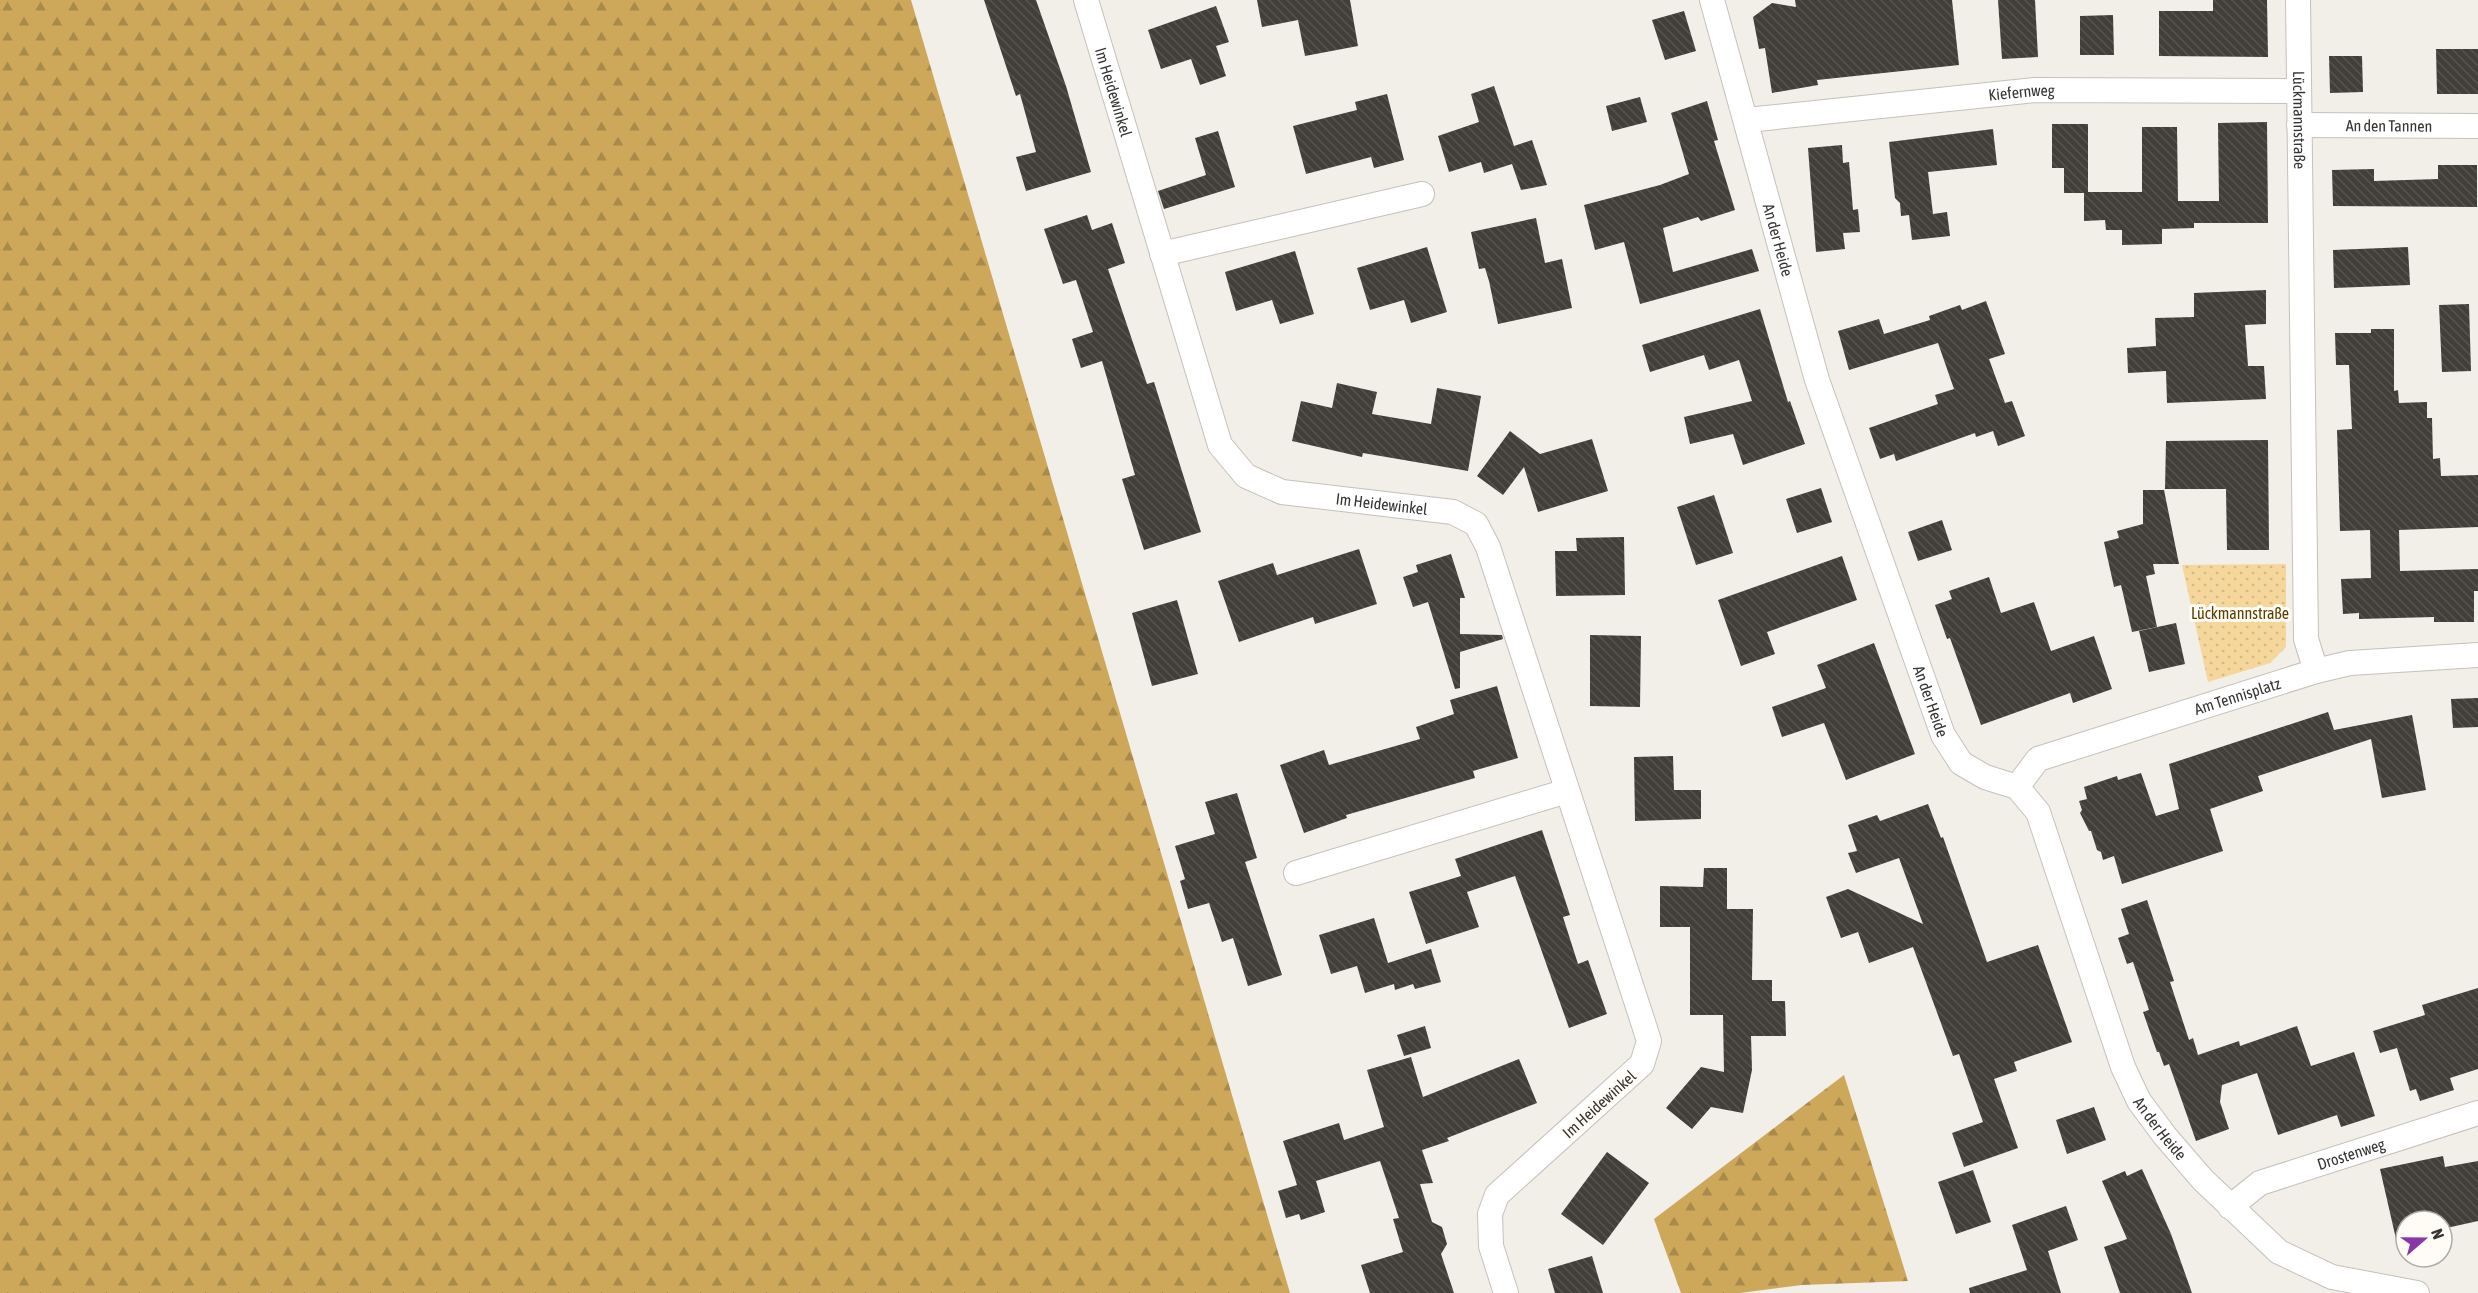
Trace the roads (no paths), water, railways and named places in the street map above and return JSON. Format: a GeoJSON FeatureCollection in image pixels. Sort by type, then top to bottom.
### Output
{"type":"FeatureCollection","features":[{"type":"Feature","properties":{"kind":"street","name":"Im Heidewinkel"},"geometry":{"type":"LineString","coordinates":[[1086,0],[1221,445],[1246,476],[1282,492],[1453,512],[1476,524],[1488,547],[1649,1041],[1642,1064],[1497,1195],[1490,1214],[1491,1246],[1506,1293]]}},
{"type":"Feature","properties":{"kind":"street","name":"An der Heide"},"geometry":{"type":"LineString","coordinates":[[1712,0],[1817,380],[1943,735],[1961,763],[1985,777],[2017,787],[2038,812],[2123,1067],[2139,1101],[2180,1154],[2230,1207],[2279,1252],[2327,1285],[2417,1293]]}},
{"type":"Feature","properties":{"kind":"street","name":"Lückmannstraße"},"geometry":{"type":"LineString","coordinates":[[2298,0],[2297,91],[2306,639],[2316,671]]}},
{"type":"Feature","properties":{"kind":"street","name":"Kiefernweg"},"geometry":{"type":"LineString","coordinates":[[1747,120],[2035,90],[2297,91]]}},
{"type":"Feature","properties":{"kind":"street","name":"An den Tannen"},"geometry":{"type":"LineString","coordinates":[[2299,125],[2478,126]]}},
{"type":"Feature","properties":{"kind":"street"},"geometry":{"type":"LineString","coordinates":[[1162,254],[1422,194]]}},
{"type":"Feature","properties":{"kind":"street","name":"Am Tennisplatz"},"geometry":{"type":"LineString","coordinates":[[2017,787],[2038,759],[2316,671],[2350,663],[2478,655]]}},
{"type":"Feature","properties":{"kind":"street"},"geometry":{"type":"LineString","coordinates":[[1296,873],[1567,791]]}},
{"type":"Feature","properties":{"kind":"street","name":"Drostenweg"},"geometry":{"type":"LineString","coordinates":[[2230,1207],[2260,1183],[2478,1113]]}}]}
